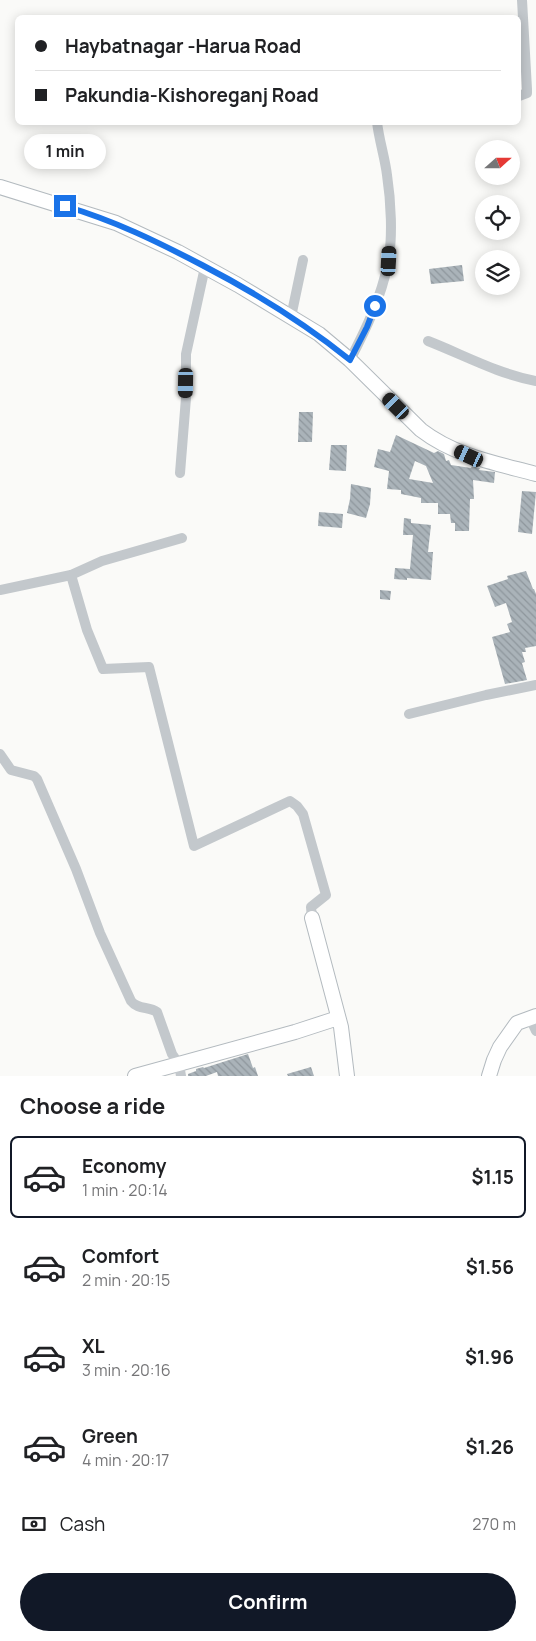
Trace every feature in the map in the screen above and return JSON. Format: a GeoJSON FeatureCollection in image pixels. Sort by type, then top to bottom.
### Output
{"type":"FeatureCollection","features":[{"type":"Feature","properties":{"kind":"main road"},"geometry":{"type":"LineString","coordinates":[[0,187],[116,223],[206,267],[319,334],[350,360],[420,430],[431,438],[469,456],[536,474]]}},
{"type":"Feature","properties":{"kind":"main road"},"geometry":{"type":"LineString","coordinates":[[312,916],[341,1027],[347,1076]]}},
{"type":"Feature","properties":{"kind":"main road"},"geometry":{"type":"LineString","coordinates":[[490,1076],[497,1054],[517,1023],[533,1017]]}},
{"type":"Feature","properties":{"kind":"main road"},"geometry":{"type":"LineString","coordinates":[[135,1076],[180,1070],[338,1018]]}},
{"type":"Feature","properties":{"kind":"street"},"geometry":{"type":"LineString","coordinates":[[521,95],[532,89],[522,0]]}},
{"type":"Feature","properties":{"kind":"street"},"geometry":{"type":"LineString","coordinates":[[350,360],[367,327],[389,261],[389,193],[378,125]]}},
{"type":"Feature","properties":{"kind":"street"},"geometry":{"type":"LineString","coordinates":[[291,317],[303,260]]}},
{"type":"Feature","properties":{"kind":"street"},"geometry":{"type":"LineString","coordinates":[[180,473],[186,398],[186,354],[206,267]]}},
{"type":"Feature","properties":{"kind":"street"},"geometry":{"type":"LineString","coordinates":[[428,341],[463,354],[509,375],[536,381]]}},
{"type":"Feature","properties":{"kind":"street"},"geometry":{"type":"LineString","coordinates":[[0,590],[71,575],[102,560],[182,538]]}},
{"type":"Feature","properties":{"kind":"street"},"geometry":{"type":"LineString","coordinates":[[71,575],[87,630],[103,669],[149,667],[194,846],[290,801],[303,814],[326,895],[311,907],[312,916]]}},
{"type":"Feature","properties":{"kind":"street"},"geometry":{"type":"LineString","coordinates":[[409,714],[536,685]]}},
{"type":"Feature","properties":{"kind":"street"},"geometry":{"type":"LineString","coordinates":[[0,754],[11,770],[34,776],[36,779],[76,869],[100,933],[131,1001],[139,1008],[153,1009],[157,1012],[172,1054],[180,1070]]}},
{"type":"Feature","properties":{"kind":"street"},"geometry":{"type":"LineString","coordinates":[[533,1017],[536,1031]]}},
{"type":"Feature","properties":{"kind":"building"},"geometry":{"type":"Polygon","coordinates":[[[462,265],[464,281],[431,284],[429,269],[462,265]]]}},
{"type":"Feature","properties":{"kind":"building"},"geometry":{"type":"Polygon","coordinates":[[[299,412],[313,412],[312,442],[298,442],[299,412]]]}},
{"type":"Feature","properties":{"kind":"building"},"geometry":{"type":"Polygon","coordinates":[[[396,435],[434,453],[438,451],[444,454],[446,461],[449,460],[451,465],[471,468],[472,466],[480,468],[479,470],[495,472],[494,483],[473,480],[474,499],[470,499],[469,531],[455,531],[455,523],[451,523],[450,514],[438,514],[438,503],[421,503],[421,498],[401,494],[401,490],[387,489],[389,471],[374,467],[378,449],[390,452],[396,435]],[[415,461],[409,479],[433,483],[426,466],[415,461]]]}},
{"type":"Feature","properties":{"kind":"building"},"geometry":{"type":"Polygon","coordinates":[[[331,445],[347,445],[346,471],[329,470],[331,445]]]}},
{"type":"Feature","properties":{"kind":"building"},"geometry":{"type":"Polygon","coordinates":[[[351,484],[371,488],[370,504],[366,518],[347,513],[351,484]]]}},
{"type":"Feature","properties":{"kind":"building"},"geometry":{"type":"Polygon","coordinates":[[[522,491],[536,492],[532,534],[518,532],[522,491]]]}},
{"type":"Feature","properties":{"kind":"building"},"geometry":{"type":"Polygon","coordinates":[[[319,512],[343,514],[342,528],[318,526],[319,512]]]}},
{"type":"Feature","properties":{"kind":"building"},"geometry":{"type":"Polygon","coordinates":[[[404,518],[411,519],[411,523],[431,525],[428,552],[433,552],[431,580],[394,579],[395,568],[410,569],[413,535],[403,535],[404,518]]]}},
{"type":"Feature","properties":{"kind":"building"},"geometry":{"type":"Polygon","coordinates":[[[526,571],[536,594],[536,646],[525,648],[526,652],[522,652],[525,662],[522,663],[527,680],[505,684],[492,637],[510,632],[507,624],[512,622],[506,603],[495,607],[487,586],[508,579],[507,576],[526,571]]]}},
{"type":"Feature","properties":{"kind":"building"},"geometry":{"type":"Polygon","coordinates":[[[380,590],[391,591],[390,600],[380,599],[380,590]]]}},
{"type":"Feature","properties":{"kind":"building"},"geometry":{"type":"Polygon","coordinates":[[[248,1054],[258,1076],[218,1076],[217,1072],[206,1076],[188,1076],[188,1074],[196,1071],[196,1069],[248,1054]]]}},
{"type":"Feature","properties":{"kind":"building"},"geometry":{"type":"Polygon","coordinates":[[[311,1067],[314,1076],[288,1076],[287,1074],[311,1067]]]}},
{"type":"Feature","properties":{"kind":"route"},"geometry":{"type":"LineString","coordinates":[[65,206],[116,223],[164,245],[213,271],[319,334],[350,360],[367,327],[375,306]]}}]}
